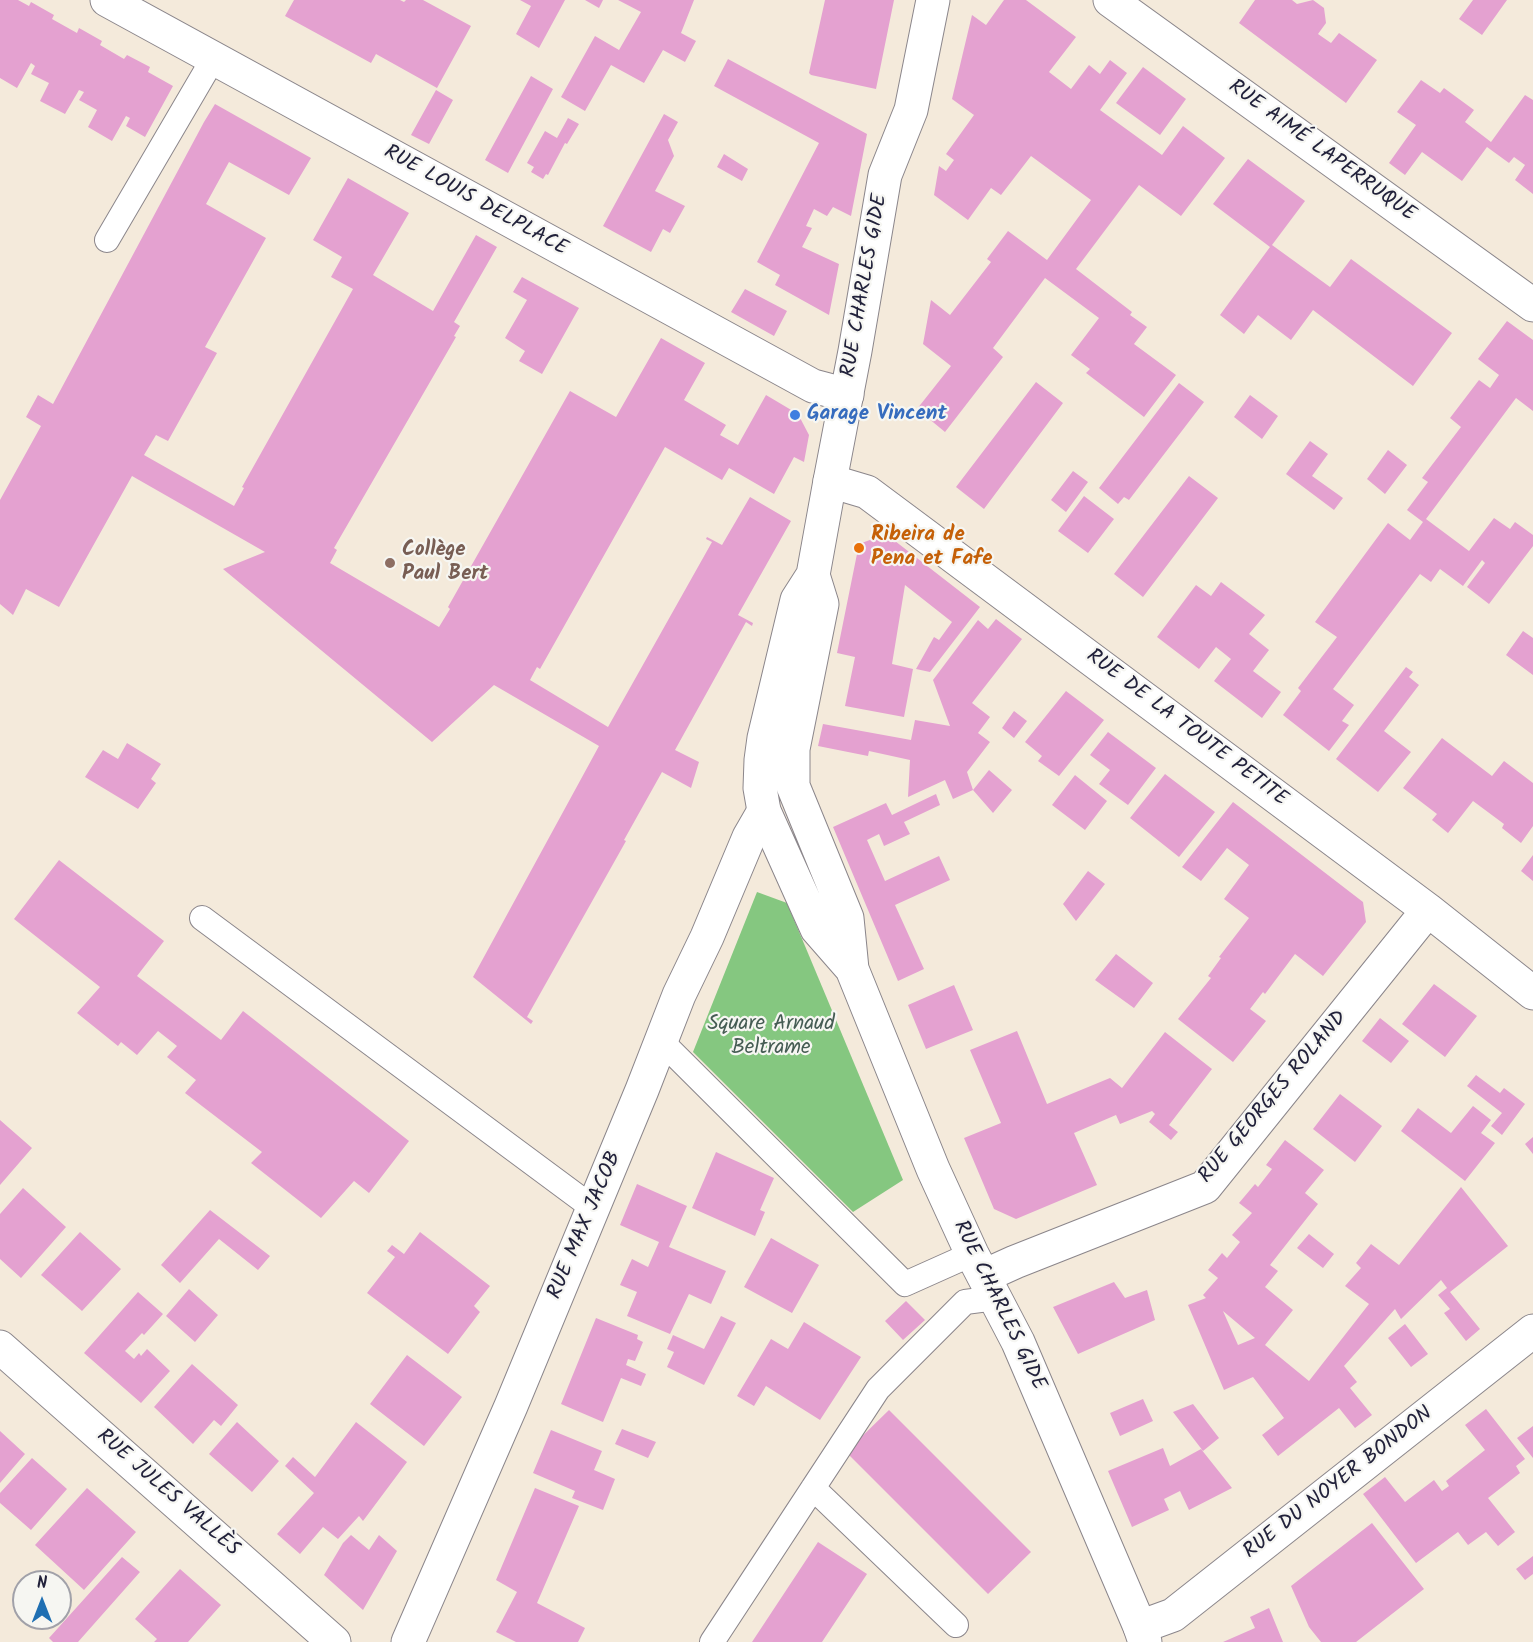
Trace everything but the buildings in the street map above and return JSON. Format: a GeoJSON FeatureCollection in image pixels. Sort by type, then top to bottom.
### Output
{"type":"FeatureCollection","features":[{"type":"Feature","properties":{"kind":"street","name":"RUE LOUIS DELPLACE"},"geometry":{"type":"LineString","coordinates":[[106,0],[813,386],[847,395]]}},
{"type":"Feature","properties":{"kind":"street","name":"RUE CHARLES GIDE"},"geometry":{"type":"LineString","coordinates":[[852,969],[817,929],[764,811],[760,788],[761,760],[764,738],[797,600],[813,575],[885,175],[911,111],[933,0]]}},
{"type":"Feature","properties":{"kind":"street","name":"RUE AIMÉ LAPERRUQUE"},"geometry":{"type":"LineString","coordinates":[[1110,0],[1533,305]]}},
{"type":"Feature","properties":{"kind":"street","name":"RUE DE LA TOUTE PETITE"},"geometry":{"type":"LineString","coordinates":[[830,481],[867,492],[1428,910],[1533,993]]}},
{"type":"Feature","properties":{"kind":"street","name":"RUE CHARLES GIDE"},"geometry":{"type":"LineString","coordinates":[[813,575],[822,604],[793,749],[793,786],[847,918],[852,969],[933,1169],[1018,1342],[1143,1634]]}},
{"type":"Feature","properties":{"kind":"street"},"geometry":{"type":"LineString","coordinates":[[764,811],[776,794],[793,786]]}},
{"type":"Feature","properties":{"kind":"street","name":"RUE MAX JACOB"},"geometry":{"type":"LineString","coordinates":[[408,1642],[511,1406],[679,995],[707,937],[749,837],[764,811]]}},
{"type":"Feature","properties":{"kind":"street","name":"RUE GEORGES ROLAND"},"geometry":{"type":"LineString","coordinates":[[984,1276],[1205,1187],[1428,910]]}},
{"type":"Feature","properties":{"kind":"street","name":"RUE DU NOYER BONDON"},"geometry":{"type":"LineString","coordinates":[[1143,1634],[1173,1615],[1533,1331]]}},
{"type":"Feature","properties":{"kind":"street","name":"RUE JULES VALLÈS"},"geometry":{"type":"LineString","coordinates":[[0,1347],[334,1642]]}},
{"type":"Feature","properties":{"kind":"lane"},"geometry":{"type":"LineString","coordinates":[[107,240],[213,59]]}},
{"type":"Feature","properties":{"kind":"lane"},"geometry":{"type":"LineString","coordinates":[[202,918],[593,1208]]}},
{"type":"Feature","properties":{"kind":"lane"},"geometry":{"type":"LineString","coordinates":[[660,1040],[905,1284],[984,1276]]}},
{"type":"Feature","properties":{"kind":"lane"},"geometry":{"type":"LineString","coordinates":[[712,1642],[878,1389],[964,1302],[984,1276]]}},
{"type":"Feature","properties":{"kind":"lane"},"geometry":{"type":"LineString","coordinates":[[813,1488],[956,1625]]}},
{"type":"Feature","properties":{"kind":"green space","name":"Square Arnaud Beltrame"},"geometry":{"type":"Polygon","coordinates":[[[757,892],[787,903],[903,1180],[853,1212],[693,1052],[757,892]]]}},
{"type":"Feature","properties":{"kind":"place","name":"Garage Vincent"},"geometry":{"type":"Point","coordinates":[795,415]}},
{"type":"Feature","properties":{"kind":"place","name":"Ribeira de Pena et Fafe"},"geometry":{"type":"Point","coordinates":[859,548]}},
{"type":"Feature","properties":{"kind":"place","name":"Collège Paul Bert"},"geometry":{"type":"Point","coordinates":[390,563]}}]}
